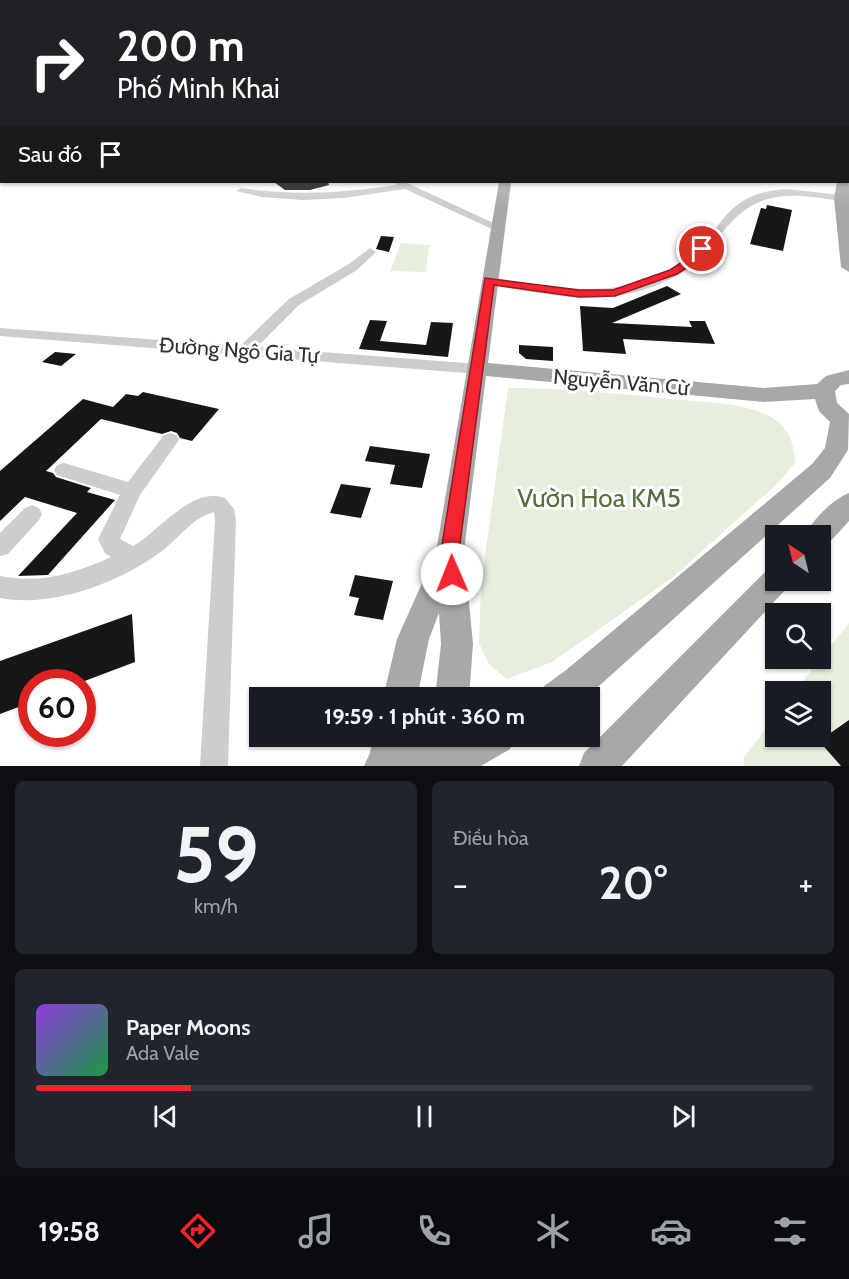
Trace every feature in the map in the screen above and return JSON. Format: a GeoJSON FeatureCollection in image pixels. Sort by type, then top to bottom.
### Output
{"type":"FeatureCollection","features":[{"type":"Feature","properties":{"kind":"main road"},"geometry":{"type":"LineString","coordinates":[[453,687],[457,644],[450,551],[505,183]]}},
{"type":"Feature","properties":{"kind":"main road"},"geometry":{"type":"LineString","coordinates":[[843,183],[849,267]]}},
{"type":"Feature","properties":{"kind":"main road","name":"Nguyễn Văn Cừ"},"geometry":{"type":"LineString","coordinates":[[478,369],[764,395],[824,391]]}},
{"type":"Feature","properties":{"kind":"main road"},"geometry":{"type":"LineString","coordinates":[[570,687],[821,471],[836,450],[841,421],[824,398],[824,391],[828,384],[836,379],[849,377]]}},
{"type":"Feature","properties":{"kind":"main road","name":"Nguyễn Văn Cừ"},"geometry":{"type":"LineString","coordinates":[[764,395],[841,421]]}},
{"type":"Feature","properties":{"kind":"main road"},"geometry":{"type":"LineString","coordinates":[[829,525],[849,504]]}},
{"type":"Feature","properties":{"kind":"main road"},"geometry":{"type":"LineString","coordinates":[[402,687],[413,639],[450,551]]}},
{"type":"Feature","properties":{"kind":"main road"},"geometry":{"type":"LineString","coordinates":[[597,766],[765,591]]}},
{"type":"Feature","properties":{"kind":"main road"},"geometry":{"type":"LineString","coordinates":[[445,766],[447,747]]}},
{"type":"Feature","properties":{"kind":"main road"},"geometry":{"type":"LineString","coordinates":[[445,766],[478,747]]}},
{"type":"Feature","properties":{"kind":"main road"},"geometry":{"type":"LineString","coordinates":[[386,756],[426,759],[445,766]]}},
{"type":"Feature","properties":{"kind":"street"},"geometry":{"type":"LineString","coordinates":[[340,183],[346,188],[341,195]]}},
{"type":"Feature","properties":{"kind":"street"},"geometry":{"type":"LineString","coordinates":[[241,191],[276,197],[341,195],[403,184],[498,228]]}},
{"type":"Feature","properties":{"kind":"street"},"geometry":{"type":"LineString","coordinates":[[489,281],[579,293],[615,293],[674,272],[694,259],[739,207],[754,198],[783,192],[793,187],[845,198]]}},
{"type":"Feature","properties":{"kind":"street"},"geometry":{"type":"LineString","coordinates":[[244,351],[294,302],[353,267],[370,252]]}},
{"type":"Feature","properties":{"kind":"street","name":"Đường Ngô Gia Tự"},"geometry":{"type":"LineString","coordinates":[[0,332],[478,369]]}},
{"type":"Feature","properties":{"kind":"street"},"geometry":{"type":"LineString","coordinates":[[135,556],[120,552],[111,546],[109,539],[132,491],[170,440]]}},
{"type":"Feature","properties":{"kind":"street"},"geometry":{"type":"LineString","coordinates":[[64,470],[132,491]]}},
{"type":"Feature","properties":{"kind":"street"},"geometry":{"type":"LineString","coordinates":[[0,587],[23,591],[62,585],[92,577],[154,544],[195,510],[206,504],[217,503],[223,506],[226,512],[214,766]]}},
{"type":"Feature","properties":{"kind":"street"},"geometry":{"type":"LineString","coordinates":[[0,547],[32,514]]}},
{"type":"Feature","properties":{"kind":"green space"},"geometry":{"type":"Polygon","coordinates":[[[401,243],[429,245],[426,272],[390,271],[401,243]]]}},
{"type":"Feature","properties":{"kind":"green space","name":"Vườn Hoa KM5"},"geometry":{"type":"Polygon","coordinates":[[[508,388],[609,393],[740,406],[777,421],[788,434],[796,462],[778,483],[672,578],[552,662],[507,679],[489,664],[479,643],[481,586],[508,388]]]}},
{"type":"Feature","properties":{"kind":"green space"},"geometry":{"type":"Polygon","coordinates":[[[849,623],[849,766],[744,766],[744,757],[765,730],[765,747],[831,747],[831,681],[803,681],[812,669],[831,669],[831,646],[849,623]]]}},
{"type":"Feature","properties":{"kind":"building"},"geometry":{"type":"Polygon","coordinates":[[[275,183],[328,183],[329,185],[310,190],[285,190],[275,183]]]}},
{"type":"Feature","properties":{"kind":"building"},"geometry":{"type":"Polygon","coordinates":[[[767,205],[792,210],[783,251],[750,244],[761,208],[766,209],[767,205]]]}},
{"type":"Feature","properties":{"kind":"building"},"geometry":{"type":"Polygon","coordinates":[[[381,236],[394,237],[389,252],[376,249],[381,236]]]}},
{"type":"Feature","properties":{"kind":"building"},"geometry":{"type":"Polygon","coordinates":[[[667,286],[681,294],[612,323],[692,327],[689,321],[705,321],[715,344],[623,339],[626,354],[583,351],[580,306],[613,308],[667,286]]]}},
{"type":"Feature","properties":{"kind":"building"},"geometry":{"type":"Polygon","coordinates":[[[370,320],[387,321],[380,341],[426,345],[431,322],[453,323],[448,357],[359,349],[370,320]]]}},
{"type":"Feature","properties":{"kind":"building"},"geometry":{"type":"Polygon","coordinates":[[[519,345],[553,347],[553,361],[526,359],[519,353],[519,345]]]}},
{"type":"Feature","properties":{"kind":"building"},"geometry":{"type":"Polygon","coordinates":[[[55,352],[76,354],[61,366],[42,362],[55,352]]]}},
{"type":"Feature","properties":{"kind":"building"},"geometry":{"type":"Polygon","coordinates":[[[143,392],[219,409],[192,441],[180,438],[177,433],[171,431],[162,434],[101,419],[46,471],[53,473],[56,477],[91,488],[87,492],[115,500],[48,575],[18,576],[77,513],[25,497],[0,521],[0,471],[83,399],[113,407],[126,394],[138,396],[143,392]]]}},
{"type":"Feature","properties":{"kind":"building"},"geometry":{"type":"Polygon","coordinates":[[[370,446],[430,454],[422,488],[390,484],[395,465],[365,461],[370,446]]]}},
{"type":"Feature","properties":{"kind":"building"},"geometry":{"type":"Polygon","coordinates":[[[341,484],[371,488],[361,518],[330,513],[341,484]]]}},
{"type":"Feature","properties":{"kind":"building"},"geometry":{"type":"Polygon","coordinates":[[[355,575],[393,581],[383,620],[354,615],[359,598],[349,596],[355,575]]]}},
{"type":"Feature","properties":{"kind":"building"},"geometry":{"type":"Polygon","coordinates":[[[132,614],[135,662],[96,677],[96,669],[18,669],[18,707],[0,714],[0,661],[132,614]]]}},
{"type":"Feature","properties":{"kind":"building"},"geometry":{"type":"Polygon","coordinates":[[[849,720],[849,766],[841,766],[824,747],[831,747],[831,733],[849,720]]]}},
{"type":"Feature","properties":{"kind":"route"},"geometry":{"type":"LineString","coordinates":[[452,574],[450,551],[489,281],[579,293],[615,293],[674,272],[694,259],[702,249]]}}]}
